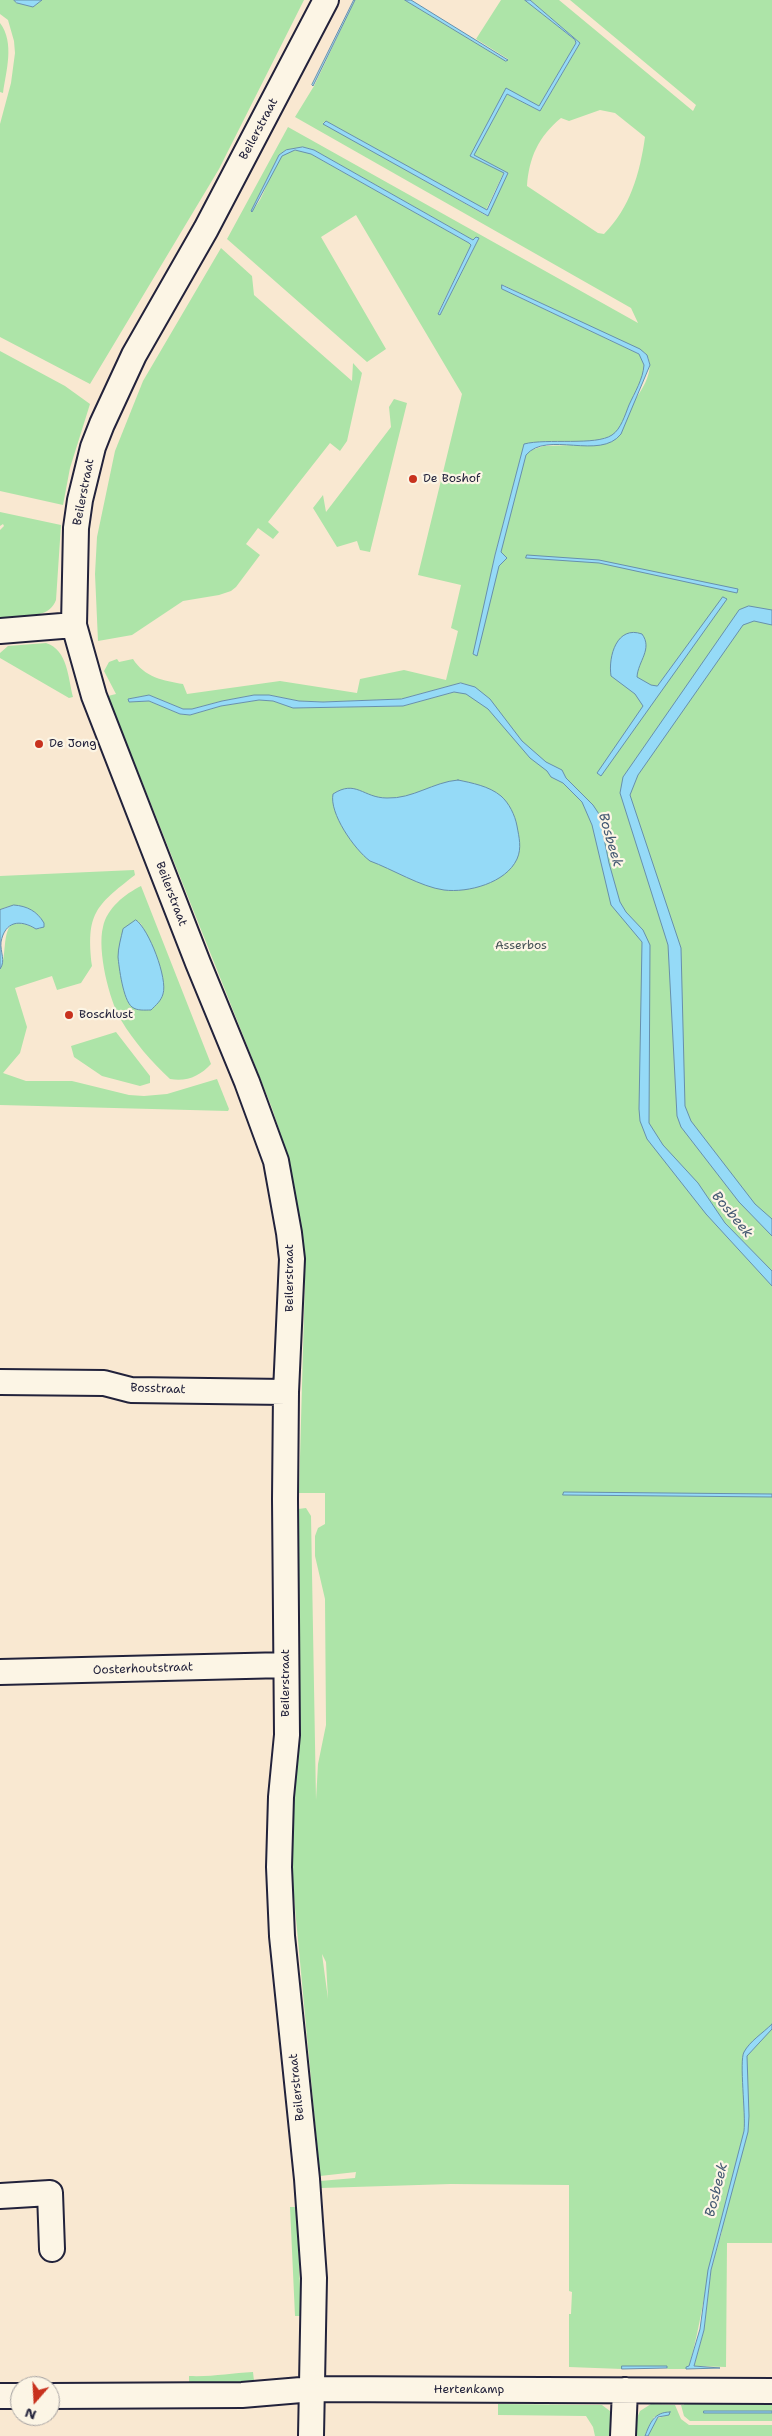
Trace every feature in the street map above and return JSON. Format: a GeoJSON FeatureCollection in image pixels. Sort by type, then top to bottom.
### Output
{"type":"FeatureCollection","features":[{"type":"Feature","properties":{"kind":"street","name":"Beilerstraat"},"geometry":{"type":"LineString","coordinates":[[310,2436],[314,2278],[282,1936],[278,1867],[280,1798],[287,1735],[286,1392],[292,1259],[276,1161],[247,1082],[198,964],[94,696],[74,625],[76,528],[80,500],[93,447],[102,424],[134,355],[206,229],[326,0]]}},
{"type":"Feature","properties":{"kind":"street"},"geometry":{"type":"LineString","coordinates":[[0,631],[74,625]]}},
{"type":"Feature","properties":{"kind":"street","name":"Bosstraat"},"geometry":{"type":"LineString","coordinates":[[0,1382],[104,1383],[131,1390],[286,1392]]}},
{"type":"Feature","properties":{"kind":"street","name":"Oosterhoutstraat"},"geometry":{"type":"LineString","coordinates":[[0,1672],[286,1665]]}},
{"type":"Feature","properties":{"kind":"street"},"geometry":{"type":"LineString","coordinates":[[0,2196],[50,2193],[52,2248]]}},
{"type":"Feature","properties":{"kind":"street"},"geometry":{"type":"LineString","coordinates":[[60,2396],[242,2395],[312,2389]]}},
{"type":"Feature","properties":{"kind":"street","name":"Hertenkamp"},"geometry":{"type":"LineString","coordinates":[[312,2389],[772,2391]]}},
{"type":"Feature","properties":{"kind":"street"},"geometry":{"type":"LineString","coordinates":[[623,2436],[625,2390]]}},
{"type":"Feature","properties":{"kind":"green space"},"geometry":{"type":"Polygon","coordinates":[[[0,0],[14,0],[17,3],[33,7],[42,0],[304,0],[219,169],[90,384],[0,337],[0,124],[11,83],[15,53],[14,41],[8,20],[0,14],[0,0]]]}},
{"type":"Feature","properties":{"kind":"green space","name":"Asserbos"},"geometry":{"type":"Polygon","coordinates":[[[355,0],[405,0],[506,61],[508,59],[476,39],[501,0],[525,0],[575,40],[576,43],[539,106],[506,89],[470,156],[504,172],[486,210],[326,121],[323,123],[487,216],[508,173],[473,155],[507,94],[540,111],[580,43],[530,0],[559,0],[693,111],[696,105],[570,0],[772,0],[772,2243],[727,2243],[726,2367],[694,2366],[704,2330],[711,2270],[722,2231],[718,2231],[701,2316],[689,2366],[686,2369],[667,2369],[667,2366],[622,2366],[622,2369],[569,2367],[569,2314],[571,2314],[572,2292],[569,2291],[569,2185],[451,2184],[321,2188],[320,2181],[355,2178],[356,2172],[320,2176],[291,1865],[298,1509],[306,1508],[311,1516],[316,1800],[318,1764],[326,1725],[325,1599],[315,1556],[315,1536],[318,1528],[325,1524],[325,1493],[299,1493],[305,1278],[303,1237],[290,1163],[272,1108],[108,696],[116,694],[104,671],[109,662],[117,659],[119,662],[133,659],[143,670],[155,677],[183,684],[187,694],[280,681],[357,693],[360,679],[404,670],[446,680],[458,631],[451,628],[461,585],[418,575],[462,394],[356,215],[321,237],[386,349],[367,362],[227,239],[288,127],[638,323],[631,308],[295,117],[314,86],[355,0]],[[600,110],[569,121],[561,118],[541,140],[530,166],[527,186],[598,233],[604,234],[621,213],[627,201],[637,177],[645,137],[615,113],[600,110]],[[303,147],[286,150],[279,155],[251,211],[264,193],[279,159],[287,153],[297,150],[311,154],[469,243],[471,245],[438,313],[440,315],[479,238],[476,237],[473,240],[314,150],[303,147]],[[503,285],[502,289],[639,354],[643,360],[643,374],[628,409],[646,382],[650,367],[649,359],[645,353],[503,285]],[[609,437],[577,442],[545,441],[524,445],[495,555],[486,599],[522,453],[544,446],[575,445],[607,440],[609,437]],[[461,683],[401,699],[299,701],[269,695],[254,695],[192,709],[183,709],[149,695],[128,699],[129,702],[149,701],[180,714],[190,715],[221,706],[259,700],[273,701],[294,708],[403,706],[454,692],[462,693],[465,684],[461,683]],[[322,1954],[328,1999],[326,1962],[322,1954]]]}},
{"type":"Feature","properties":{"kind":"green space"},"geometry":{"type":"Polygon","coordinates":[[[0,23],[5,31],[8,48],[3,93],[0,92],[0,23]]]}},
{"type":"Feature","properties":{"kind":"green space"},"geometry":{"type":"Polygon","coordinates":[[[221,248],[252,276],[254,295],[352,381],[353,363],[362,373],[347,441],[340,451],[330,443],[268,522],[279,532],[273,539],[258,528],[246,544],[260,555],[236,587],[219,595],[183,601],[132,635],[98,641],[95,574],[97,537],[115,451],[143,381],[221,248]]]}},
{"type":"Feature","properties":{"kind":"green space"},"geometry":{"type":"Polygon","coordinates":[[[0,351],[65,386],[90,404],[70,468],[63,505],[0,491],[0,351]]]}},
{"type":"Feature","properties":{"kind":"green space"},"geometry":{"type":"Polygon","coordinates":[[[394,399],[407,403],[370,552],[360,550],[357,541],[337,547],[313,508],[323,495],[326,512],[391,427],[389,407],[394,399]]]}},
{"type":"Feature","properties":{"kind":"green space"},"geometry":{"type":"Polygon","coordinates":[[[0,512],[61,525],[56,600],[50,609],[42,613],[21,616],[22,622],[0,623],[0,530],[4,526],[3,524],[0,526],[0,512]]]}},
{"type":"Feature","properties":{"kind":"green space"},"geometry":{"type":"Polygon","coordinates":[[[46,643],[59,652],[63,658],[73,697],[69,698],[0,658],[0,653],[8,646],[46,643]]]}},
{"type":"Feature","properties":{"kind":"green space"},"geometry":{"type":"Polygon","coordinates":[[[134,870],[135,875],[111,895],[96,913],[92,923],[91,934],[92,966],[81,983],[57,990],[52,976],[15,988],[27,1027],[20,1053],[3,1073],[26,1081],[72,1081],[129,1095],[144,1096],[167,1094],[217,1079],[229,1109],[228,1111],[0,1105],[0,969],[4,957],[7,934],[12,924],[18,922],[40,929],[41,918],[22,906],[11,906],[0,910],[0,876],[134,870]]]}},
{"type":"Feature","properties":{"kind":"green space"},"geometry":{"type":"Polygon","coordinates":[[[141,886],[211,1064],[198,1075],[188,1079],[170,1079],[157,1066],[121,1020],[108,988],[103,961],[103,927],[108,914],[117,902],[141,886]],[[136,920],[123,963],[123,984],[132,1006],[164,993],[157,958],[141,924],[136,920]]]}},
{"type":"Feature","properties":{"kind":"green space"},"geometry":{"type":"Polygon","coordinates":[[[116,1032],[150,1076],[150,1083],[140,1086],[102,1076],[74,1057],[71,1046],[116,1032]]]}},
{"type":"Feature","properties":{"kind":"green space"},"geometry":{"type":"Polygon","coordinates":[[[290,2207],[297,2207],[301,2316],[295,2316],[290,2207]]]}},
{"type":"Feature","properties":{"kind":"green space"},"geometry":{"type":"Polygon","coordinates":[[[253,2372],[254,2381],[189,2383],[189,2376],[253,2372]]]}},
{"type":"Feature","properties":{"kind":"green space"},"geometry":{"type":"Polygon","coordinates":[[[685,2399],[772,2399],[772,2411],[704,2412],[772,2413],[772,2421],[690,2421],[684,2416],[681,2405],[684,2405],[685,2399]]]}},
{"type":"Feature","properties":{"kind":"green space"},"geometry":{"type":"Polygon","coordinates":[[[498,2404],[602,2405],[610,2411],[616,2436],[595,2436],[593,2427],[586,2416],[498,2415],[498,2404]]]}},
{"type":"Feature","properties":{"kind":"green space"},"geometry":{"type":"Polygon","coordinates":[[[651,2404],[675,2405],[681,2419],[689,2425],[772,2425],[772,2436],[648,2436],[656,2419],[670,2414],[654,2417],[645,2436],[629,2436],[640,2411],[651,2404]]]}},
{"type":"Feature","properties":{"kind":"water"},"geometry":{"type":"Polygon","coordinates":[[[14,0],[42,0],[33,7],[17,3],[14,0]]]}},
{"type":"Feature","properties":{"kind":"water"},"geometry":{"type":"Polygon","coordinates":[[[355,0],[313,86],[312,85],[355,0]]]}},
{"type":"Feature","properties":{"kind":"water"},"geometry":{"type":"Polygon","coordinates":[[[405,0],[411,0],[508,60],[506,61],[405,0]]]}},
{"type":"Feature","properties":{"kind":"water"},"geometry":{"type":"Polygon","coordinates":[[[525,0],[530,0],[580,43],[540,111],[507,94],[474,155],[508,173],[488,216],[323,124],[326,121],[487,210],[504,173],[470,156],[506,88],[539,106],[576,43],[575,40],[525,0]]]}},
{"type":"Feature","properties":{"kind":"water"},"geometry":{"type":"Polygon","coordinates":[[[303,147],[314,150],[473,240],[476,237],[479,238],[440,315],[438,314],[471,245],[311,154],[295,150],[282,156],[251,211],[279,155],[286,150],[303,147]]]}},
{"type":"Feature","properties":{"kind":"water"},"geometry":{"type":"Polygon","coordinates":[[[502,285],[640,349],[647,355],[650,365],[621,434],[612,442],[587,446],[547,445],[535,448],[526,455],[501,552],[507,558],[499,566],[477,656],[473,654],[495,555],[524,444],[595,440],[612,435],[622,422],[640,380],[644,365],[639,354],[502,289],[502,285]]]}},
{"type":"Feature","properties":{"kind":"water"},"geometry":{"type":"Polygon","coordinates":[[[527,555],[599,560],[738,589],[737,593],[599,563],[526,558],[527,555]]]}},
{"type":"Feature","properties":{"kind":"water"},"geometry":{"type":"Polygon","coordinates":[[[723,597],[727,599],[601,776],[597,773],[643,706],[635,694],[611,676],[611,660],[620,638],[633,632],[642,634],[645,639],[646,650],[637,677],[651,685],[657,686],[723,597]]]}},
{"type":"Feature","properties":{"kind":"water"},"geometry":{"type":"Polygon","coordinates":[[[749,606],[772,610],[772,625],[754,621],[743,625],[638,775],[630,795],[681,948],[685,1106],[691,1121],[755,1204],[772,1219],[772,1236],[739,1202],[681,1127],[677,1116],[668,945],[620,793],[623,777],[739,610],[749,606]]]}},
{"type":"Feature","properties":{"kind":"water"},"geometry":{"type":"Polygon","coordinates":[[[461,683],[475,687],[490,699],[522,741],[546,762],[562,770],[566,778],[593,805],[599,814],[609,863],[620,902],[626,912],[643,930],[650,945],[649,1123],[663,1145],[698,1183],[725,1223],[772,1271],[772,1286],[706,1214],[647,1139],[640,1121],[639,1109],[642,942],[611,905],[592,825],[582,802],[563,783],[551,777],[547,771],[530,758],[488,709],[466,694],[454,692],[403,706],[293,708],[273,701],[259,700],[221,706],[190,715],[180,714],[149,701],[129,702],[128,699],[149,695],[183,709],[192,709],[254,695],[269,695],[299,701],[323,702],[401,699],[461,683]]]}},
{"type":"Feature","properties":{"kind":"water"},"geometry":{"type":"Polygon","coordinates":[[[458,780],[486,787],[504,799],[515,818],[520,842],[517,859],[504,874],[485,885],[464,890],[454,891],[435,888],[416,882],[370,861],[350,840],[339,820],[333,802],[333,794],[348,788],[379,797],[396,798],[449,781],[458,780]]]}},
{"type":"Feature","properties":{"kind":"water"},"geometry":{"type":"Polygon","coordinates":[[[14,905],[35,912],[44,923],[44,927],[36,929],[19,923],[10,926],[3,935],[1,942],[3,960],[0,969],[0,910],[14,905]]]}},
{"type":"Feature","properties":{"kind":"water"},"geometry":{"type":"Polygon","coordinates":[[[136,920],[152,943],[163,977],[163,994],[151,1010],[139,1010],[132,1007],[126,998],[120,975],[118,954],[123,929],[136,920]]]}},
{"type":"Feature","properties":{"kind":"water"},"geometry":{"type":"Polygon","coordinates":[[[564,1492],[772,1494],[772,1497],[563,1495],[564,1492]]]}},
{"type":"Feature","properties":{"kind":"water"},"geometry":{"type":"Polygon","coordinates":[[[772,2024],[772,2029],[747,2056],[748,2132],[711,2270],[704,2330],[694,2366],[720,2368],[686,2369],[689,2366],[700,2329],[708,2270],[744,2131],[742,2076],[744,2052],[772,2024]]]}},
{"type":"Feature","properties":{"kind":"water"},"geometry":{"type":"Polygon","coordinates":[[[622,2366],[667,2366],[667,2368],[622,2369],[622,2366]]]}},
{"type":"Feature","properties":{"kind":"water"},"geometry":{"type":"Polygon","coordinates":[[[704,2411],[772,2411],[772,2413],[704,2413],[704,2411]]]}},
{"type":"Feature","properties":{"kind":"water"},"geometry":{"type":"Polygon","coordinates":[[[670,2412],[669,2415],[658,2417],[648,2436],[645,2436],[656,2416],[670,2412]]]}},
{"type":"Feature","properties":{"kind":"place","name":"De Boshof"},"geometry":{"type":"Point","coordinates":[413,479]}},
{"type":"Feature","properties":{"kind":"place","name":"De Jong"},"geometry":{"type":"Point","coordinates":[39,744]}},
{"type":"Feature","properties":{"kind":"place","name":"Boschlust"},"geometry":{"type":"Point","coordinates":[69,1015]}},
{"type":"Feature","properties":{"kind":"water label","name":"Bosbeek"},"geometry":{"type":"Point","coordinates":[610,840]}},
{"type":"Feature","properties":{"kind":"water label","name":"Bosbeek"},"geometry":{"type":"Point","coordinates":[732,1215]}},
{"type":"Feature","properties":{"kind":"water label","name":"Bosbeek"},"geometry":{"type":"Point","coordinates":[717,2190]}}]}
